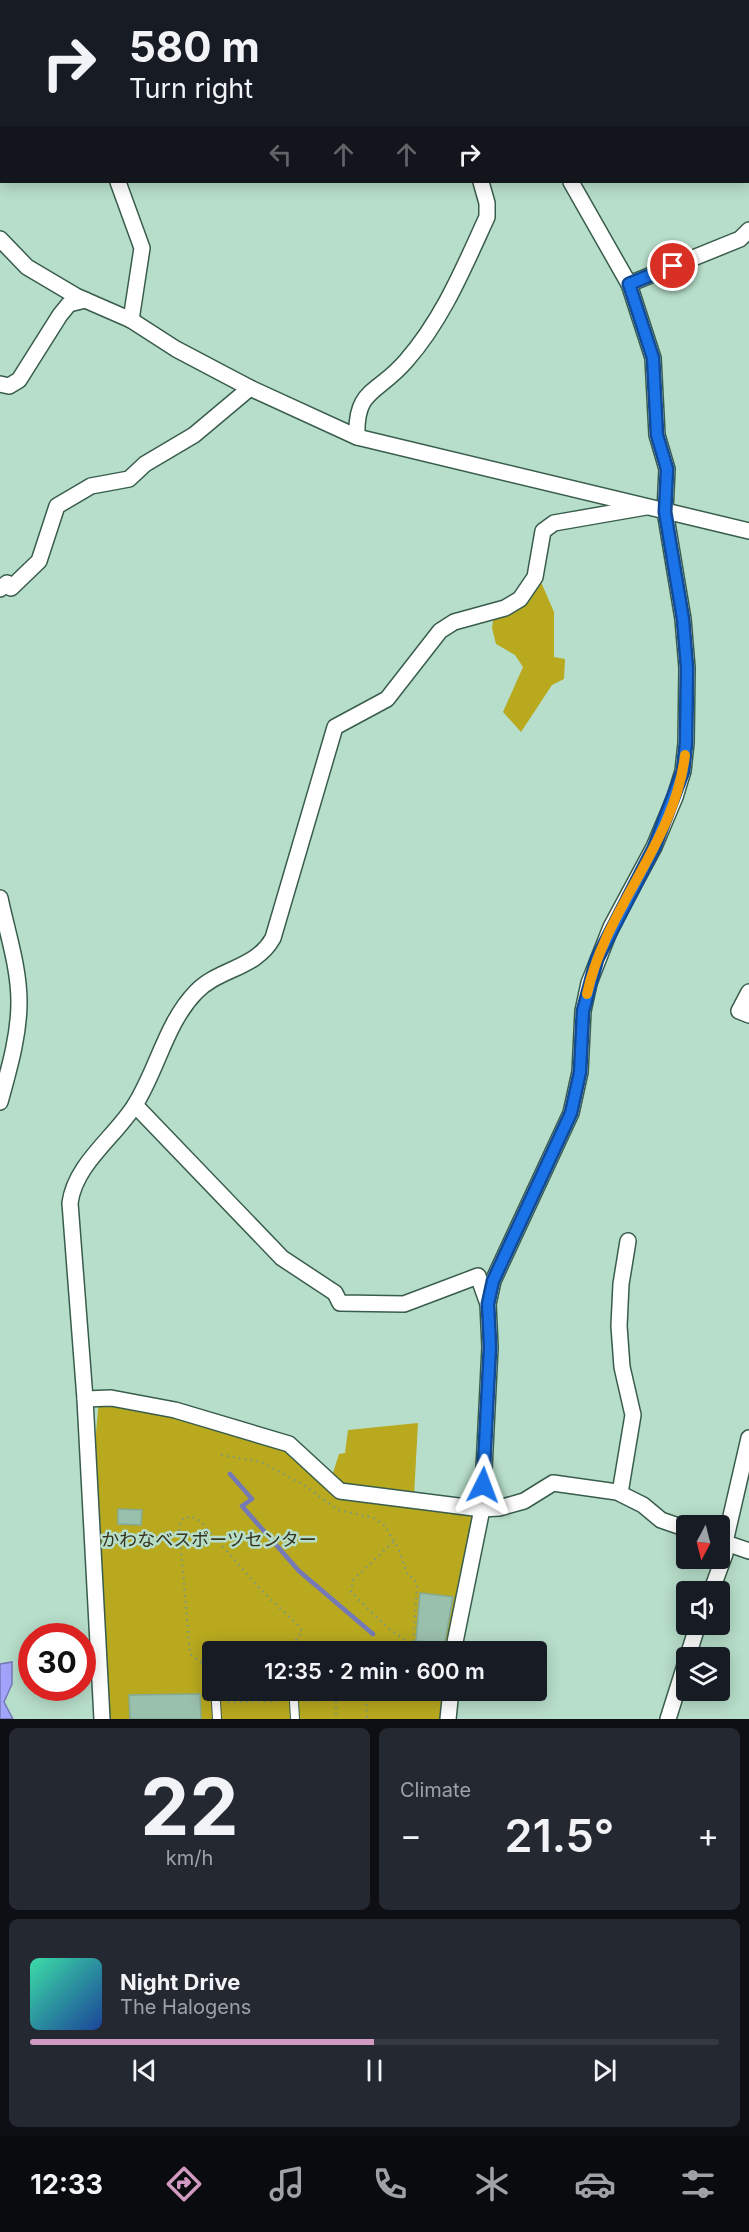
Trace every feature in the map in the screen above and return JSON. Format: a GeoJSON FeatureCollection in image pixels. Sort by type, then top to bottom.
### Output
{"type":"FeatureCollection","features":[{"type":"Feature","properties":{"kind":"street"},"geometry":{"type":"LineString","coordinates":[[118,183],[142,248],[131,320]]}},
{"type":"Feature","properties":{"kind":"street"},"geometry":{"type":"LineString","coordinates":[[357,437],[356,415],[360,401],[406,362],[435,324],[448,302],[487,217],[486,196],[481,183]]}},
{"type":"Feature","properties":{"kind":"street"},"geometry":{"type":"LineString","coordinates":[[488,1304],[502,1258],[571,1113],[580,1072],[583,1011],[597,959],[654,848],[683,771],[686,743],[687,668],[683,619],[665,512],[667,469],[657,435],[653,358],[629,284],[572,183]]}},
{"type":"Feature","properties":{"kind":"street"},"geometry":{"type":"LineString","coordinates":[[629,284],[740,239],[749,230]]}},
{"type":"Feature","properties":{"kind":"street"},"geometry":{"type":"LineString","coordinates":[[0,239],[27,267],[85,300],[131,320],[176,349],[250,388],[357,437],[749,531]]}},
{"type":"Feature","properties":{"kind":"street"},"geometry":{"type":"LineString","coordinates":[[0,384],[9,386],[19,380],[69,304],[85,300]]}},
{"type":"Feature","properties":{"kind":"street"},"geometry":{"type":"LineString","coordinates":[[0,589],[7,583],[10,588],[39,561],[57,506],[91,486],[129,479],[145,464],[194,435],[250,388]]}},
{"type":"Feature","properties":{"kind":"street"},"geometry":{"type":"LineString","coordinates":[[102,1719],[85,1399],[70,1203],[72,1190],[80,1176],[135,1106],[180,1010],[211,980],[255,960],[267,951],[273,938],[335,727],[372,710],[387,699],[440,631],[454,622],[506,608],[520,599],[535,577],[543,531],[554,523],[646,507]]}},
{"type":"Feature","properties":{"kind":"street"},"geometry":{"type":"LineString","coordinates":[[0,898],[18,978],[19,1003],[12,1059],[0,1102]]}},
{"type":"Feature","properties":{"kind":"street"},"geometry":{"type":"LineString","coordinates":[[749,992],[740,1011],[749,1015]]}},
{"type":"Feature","properties":{"kind":"street"},"geometry":{"type":"LineString","coordinates":[[135,1106],[282,1257],[335,1293],[340,1303],[404,1304],[478,1276],[488,1304],[490,1347],[482,1509],[450,1641]]}},
{"type":"Feature","properties":{"kind":"street"},"geometry":{"type":"LineString","coordinates":[[620,1493],[633,1415],[622,1367],[619,1326],[621,1284],[628,1241]]}},
{"type":"Feature","properties":{"kind":"street"},"geometry":{"type":"LineString","coordinates":[[85,1399],[111,1398],[175,1410],[289,1444],[340,1491],[482,1509],[499,1508],[524,1501],[553,1483],[620,1493],[643,1505],[661,1520],[676,1525]]}},
{"type":"Feature","properties":{"kind":"street"},"geometry":{"type":"LineString","coordinates":[[730,1515],[749,1438]]}},
{"type":"Feature","properties":{"kind":"street"},"geometry":{"type":"LineString","coordinates":[[730,1544],[749,1551]]}},
{"type":"Feature","properties":{"kind":"street"},"geometry":{"type":"LineString","coordinates":[[668,1719],[695,1635]]}},
{"type":"Feature","properties":{"kind":"street"},"geometry":{"type":"LineString","coordinates":[[448,1719],[450,1701]]}},
{"type":"Feature","properties":{"kind":"lane"},"geometry":{"type":"LineString","coordinates":[[216,1702],[217,1719]]}},
{"type":"Feature","properties":{"kind":"lane"},"geometry":{"type":"LineString","coordinates":[[294,1702],[295,1719]]}},
{"type":"Feature","properties":{"kind":"path"},"geometry":{"type":"LineString","coordinates":[[221,1455],[249,1458],[275,1468],[312,1490],[338,1510],[374,1518],[385,1526],[408,1576],[414,1578],[417,1586],[413,1641]]}},
{"type":"Feature","properties":{"kind":"path"},"geometry":{"type":"LineString","coordinates":[[202,1663],[190,1654],[179,1526],[184,1517],[196,1518],[201,1522],[262,1591],[299,1626],[302,1631],[294,1641]]}},
{"type":"Feature","properties":{"kind":"path"},"geometry":{"type":"LineString","coordinates":[[393,1541],[353,1580],[351,1592],[388,1628],[407,1641]]}},
{"type":"Feature","properties":{"kind":"path"},"geometry":{"type":"LineString","coordinates":[[336,1701],[336,1719]]}},
{"type":"Feature","properties":{"kind":"green space"},"geometry":{"type":"Polygon","coordinates":[[[541,582],[554,612],[554,657],[565,659],[564,679],[552,685],[521,732],[503,712],[523,667],[515,655],[496,644],[492,628],[494,615],[529,597],[541,582]]]}},
{"type":"Feature","properties":{"kind":"green space","name":"かわなべスポーツセンター"},"geometry":{"type":"Polygon","coordinates":[[[99,1398],[284,1445],[336,1495],[475,1512],[449,1641],[202,1641],[202,1701],[443,1701],[442,1719],[109,1719],[94,1456],[99,1398]]]}},
{"type":"Feature","properties":{"kind":"green space"},"geometry":{"type":"Polygon","coordinates":[[[418,1423],[414,1496],[342,1488],[331,1479],[339,1454],[345,1453],[348,1430],[418,1423]]]}},
{"type":"Feature","properties":{"kind":"water"},"geometry":{"type":"Polygon","coordinates":[[[12,1662],[12,1684],[4,1702],[13,1719],[0,1719],[0,1664],[12,1662]]]}},
{"type":"Feature","properties":{"kind":"building"},"geometry":{"type":"Polygon","coordinates":[[[118,1509],[142,1510],[141,1525],[118,1524],[118,1509]]]}},
{"type":"Feature","properties":{"kind":"building"},"geometry":{"type":"Polygon","coordinates":[[[420,1593],[453,1597],[445,1641],[416,1641],[420,1593]]]}},
{"type":"Feature","properties":{"kind":"building"},"geometry":{"type":"Polygon","coordinates":[[[200,1694],[201,1719],[130,1719],[129,1695],[200,1694]]]}},
{"type":"Feature","properties":{"kind":"waterway"},"geometry":{"type":"LineString","coordinates":[[230,1474],[252,1499],[242,1506],[299,1571],[373,1634]]}},
{"type":"Feature","properties":{"kind":"slow traffic"},"geometry":{"type":"LineString","coordinates":[[587,994],[597,959],[611,927],[654,848],[675,797],[685,755]]}},
{"type":"Feature","properties":{"kind":"route"},"geometry":{"type":"LineString","coordinates":[[483,1485],[490,1347],[488,1304],[493,1281],[571,1113],[580,1072],[583,1011],[597,959],[611,927],[654,848],[683,771],[686,743],[687,668],[683,619],[665,512],[667,469],[657,435],[653,358],[629,284],[673,266]]}}]}
